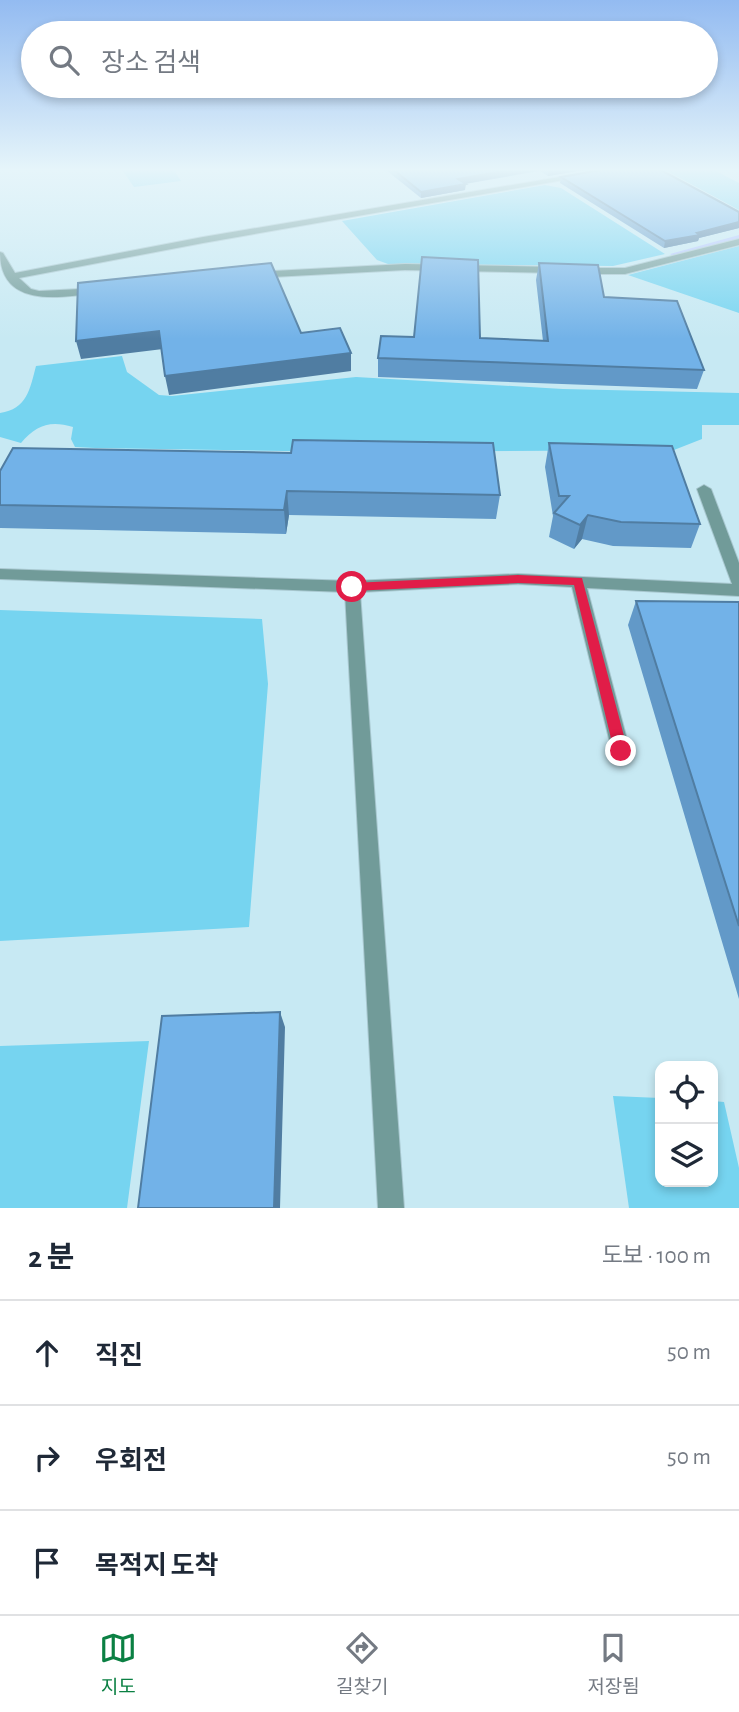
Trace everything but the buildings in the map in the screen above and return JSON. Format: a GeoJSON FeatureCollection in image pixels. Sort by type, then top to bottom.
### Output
{"type":"FeatureCollection","features":[{"type":"Feature","properties":{"kind":"lane"},"geometry":{"type":"LineString","coordinates":[[11,277],[284,226]]}},
{"type":"Feature","properties":{"kind":"lane"},"geometry":{"type":"LineString","coordinates":[[247,276],[405,267],[625,271],[739,242]]}},
{"type":"Feature","properties":{"kind":"lane"},"geometry":{"type":"LineString","coordinates":[[0,255],[11,277],[28,293],[47,295],[101,289]]}},
{"type":"Feature","properties":{"kind":"lane"},"geometry":{"type":"LineString","coordinates":[[704,489],[739,583]]}},
{"type":"Feature","properties":{"kind":"lane"},"geometry":{"type":"LineString","coordinates":[[0,574],[352,587],[518,579],[739,590]]}},
{"type":"Feature","properties":{"kind":"lane"},"geometry":{"type":"LineString","coordinates":[[578,581],[621,751]]}},
{"type":"Feature","properties":{"kind":"lane"},"geometry":{"type":"LineString","coordinates":[[352,587],[391,1208]]}},
{"type":"Feature","properties":{"kind":"shaded area"},"geometry":{"type":"Polygon","coordinates":[[[347,226],[621,226],[665,254],[613,266],[388,264],[377,260],[347,226]]]}},
{"type":"Feature","properties":{"kind":"shaded area"},"geometry":{"type":"Polygon","coordinates":[[[739,246],[739,313],[628,275],[739,246]]]}},
{"type":"Feature","properties":{"kind":"shaded area"},"geometry":{"type":"Polygon","coordinates":[[[122,356],[127,372],[159,395],[172,396],[356,377],[563,389],[739,393],[739,425],[702,425],[702,439],[674,450],[343,452],[95,448],[75,447],[71,439],[73,427],[57,424],[38,428],[21,443],[0,437],[0,413],[16,407],[26,397],[36,366],[122,356]]]}},
{"type":"Feature","properties":{"kind":"shaded area"},"geometry":{"type":"Polygon","coordinates":[[[0,610],[262,619],[268,684],[249,927],[0,941],[0,610]]]}},
{"type":"Feature","properties":{"kind":"shaded area"},"geometry":{"type":"Polygon","coordinates":[[[149,1041],[127,1208],[0,1208],[0,1046],[149,1041]]]}},
{"type":"Feature","properties":{"kind":"shaded area"},"geometry":{"type":"Polygon","coordinates":[[[613,1096],[655,1098],[655,1187],[718,1187],[718,1101],[724,1102],[739,1168],[739,1208],[629,1208],[613,1096]]]}},
{"type":"Feature","properties":{"kind":"waterway"},"geometry":{"type":"LineString","coordinates":[[673,254],[739,237]]}},
{"type":"Feature","properties":{"kind":"route"},"geometry":{"type":"LineString","coordinates":[[352,587],[518,579],[578,581],[621,751]]}}]}
